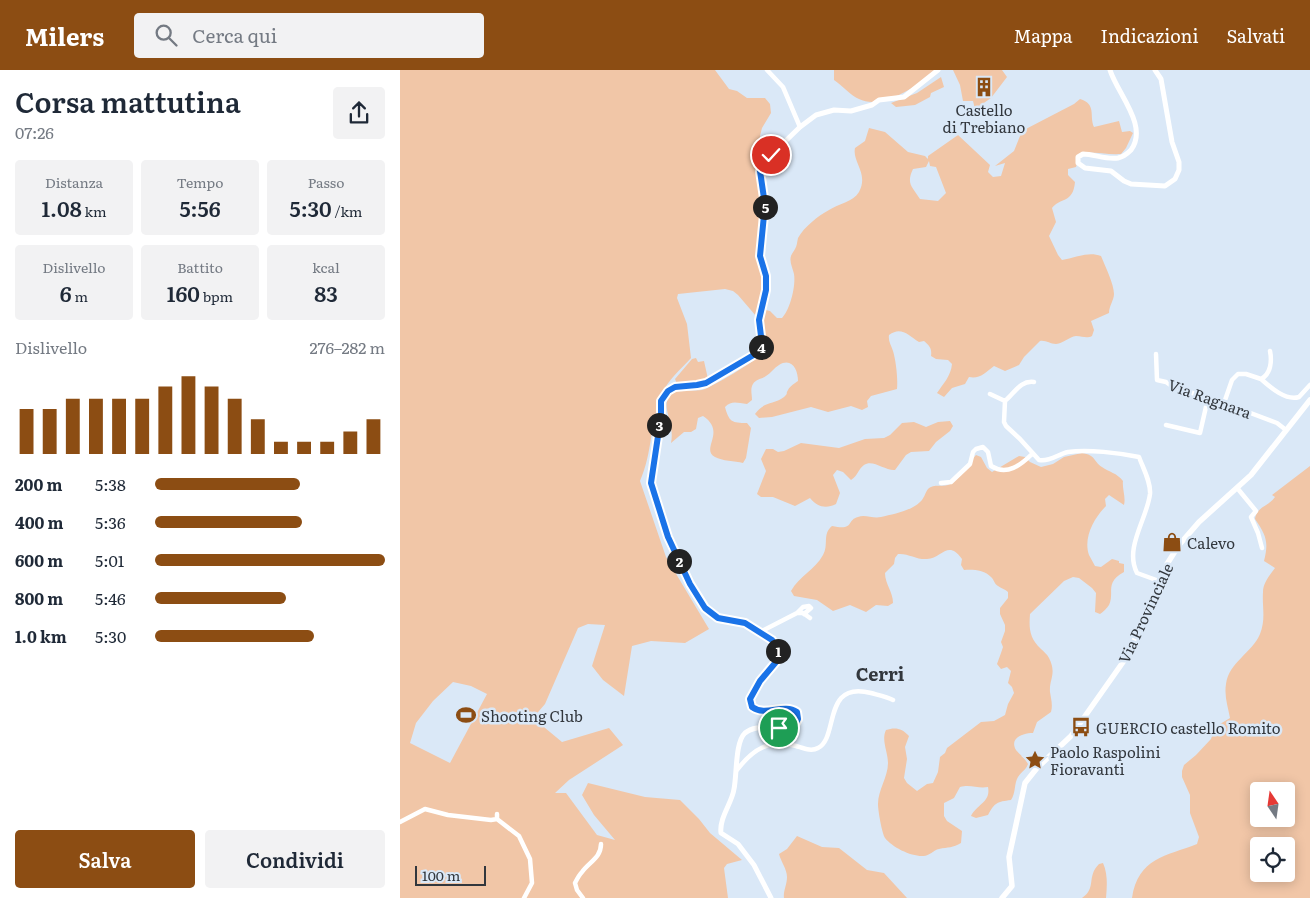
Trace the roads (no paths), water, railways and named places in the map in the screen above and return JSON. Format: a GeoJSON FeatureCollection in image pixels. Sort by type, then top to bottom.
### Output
{"type":"FeatureCollection","features":[{"type":"Feature","properties":{"kind":"main road","name":"Via Provinciale"},"geometry":{"type":"LineString","coordinates":[[1002,898],[1012,886],[1009,857],[1025,783],[1036,768],[1071,736],[1121,667],[1128,655],[1169,559],[1188,533],[1238,489],[1255,471],[1310,400]]}},
{"type":"Feature","properties":{"kind":"street"},"geometry":{"type":"LineString","coordinates":[[767,70],[783,86],[800,127]]}},
{"type":"Feature","properties":{"kind":"street"},"geometry":{"type":"LineString","coordinates":[[770,898],[754,865],[738,844],[721,833],[721,825],[734,792],[739,746],[746,732],[754,729],[779,728],[794,724],[798,719],[797,712],[791,708],[761,711],[755,709],[750,703],[751,695],[772,667],[777,655],[777,647],[774,642],[745,623],[718,618],[705,608],[690,584],[668,537],[651,483],[661,416],[661,401],[668,391],[679,386],[706,383],[757,353],[761,347],[759,320],[766,290],[766,276],[760,256],[765,205],[760,171],[765,161],[800,127],[816,116],[834,110],[851,111],[872,105],[879,100],[904,97],[938,70]]}},
{"type":"Feature","properties":{"kind":"street"},"geometry":{"type":"LineString","coordinates":[[1110,70],[1115,84],[1133,116],[1136,128],[1135,140],[1130,151],[1122,157],[1115,159],[1083,154],[1078,158],[1078,163],[1085,168],[1111,171],[1131,184],[1165,186],[1175,179],[1178,174],[1179,162],[1172,142],[1161,79],[1155,70]]}},
{"type":"Feature","properties":{"kind":"street"},"geometry":{"type":"LineString","coordinates":[[1261,379],[1265,377],[1270,365],[1270,351]]}},
{"type":"Feature","properties":{"kind":"street","name":"Via Ragnara"},"geometry":{"type":"LineString","coordinates":[[1156,354],[1157,380],[1277,423],[1286,430]]}},
{"type":"Feature","properties":{"kind":"street"},"geometry":{"type":"LineString","coordinates":[[1224,403],[1232,380],[1238,374],[1246,374],[1261,379],[1268,386],[1289,398],[1299,397],[1310,385]]}},
{"type":"Feature","properties":{"kind":"street"},"geometry":{"type":"LineString","coordinates":[[1034,382],[1029,381],[1020,386],[1005,401],[1004,422],[1039,460],[1044,461],[1067,452],[1084,451],[1120,453],[1139,457],[1150,493],[1135,541],[1133,554],[1134,568],[1137,573],[1160,581]]}},
{"type":"Feature","properties":{"kind":"street"},"geometry":{"type":"LineString","coordinates":[[990,394],[1005,401]]}},
{"type":"Feature","properties":{"kind":"street"},"geometry":{"type":"LineString","coordinates":[[1166,425],[1200,434],[1208,398]]}},
{"type":"Feature","properties":{"kind":"street"},"geometry":{"type":"LineString","coordinates":[[940,483],[951,482],[961,471],[968,467],[978,447],[983,447],[988,452],[991,466],[1002,469],[1014,468],[1032,454]]}},
{"type":"Feature","properties":{"kind":"street"},"geometry":{"type":"LineString","coordinates":[[1238,489],[1256,511],[1251,517],[1262,548]]}},
{"type":"Feature","properties":{"kind":"street"},"geometry":{"type":"LineString","coordinates":[[760,632],[797,613],[803,607],[809,606],[809,612],[804,614]]}},
{"type":"Feature","properties":{"kind":"street"},"geometry":{"type":"LineString","coordinates":[[797,613],[804,614],[810,618]]}},
{"type":"Feature","properties":{"kind":"street"},"geometry":{"type":"LineString","coordinates":[[737,770],[749,756],[762,747],[777,743],[816,750],[821,747],[827,737],[831,720],[844,695],[862,691],[893,700]]}},
{"type":"Feature","properties":{"kind":"street"},"geometry":{"type":"LineString","coordinates":[[400,822],[424,809],[448,815],[491,820],[497,816],[519,836],[530,859],[532,883],[524,898]]}},
{"type":"Feature","properties":{"kind":"street"},"geometry":{"type":"LineString","coordinates":[[582,898],[575,883],[581,872],[596,858],[601,844]]}},
{"type":"Feature","properties":{"kind":"place","name":"Castello di Trebiano"},"geometry":{"type":"Point","coordinates":[984,87]}},
{"type":"Feature","properties":{"kind":"place","name":"Calevo"},"geometry":{"type":"Point","coordinates":[1172,542]}},
{"type":"Feature","properties":{"kind":"place","name":"Shooting Club"},"geometry":{"type":"Point","coordinates":[466,715]}},
{"type":"Feature","properties":{"kind":"place","name":"GUERCIO castello Romito"},"geometry":{"type":"Point","coordinates":[1081,727]}},
{"type":"Feature","properties":{"kind":"place","name":"Paolo Raspolini Fioravanti"},"geometry":{"type":"Point","coordinates":[1035,760]}},
{"type":"Feature","properties":{"kind":"district","name":"Cerri"},"geometry":{"type":"Point","coordinates":[880,673]}}]}
